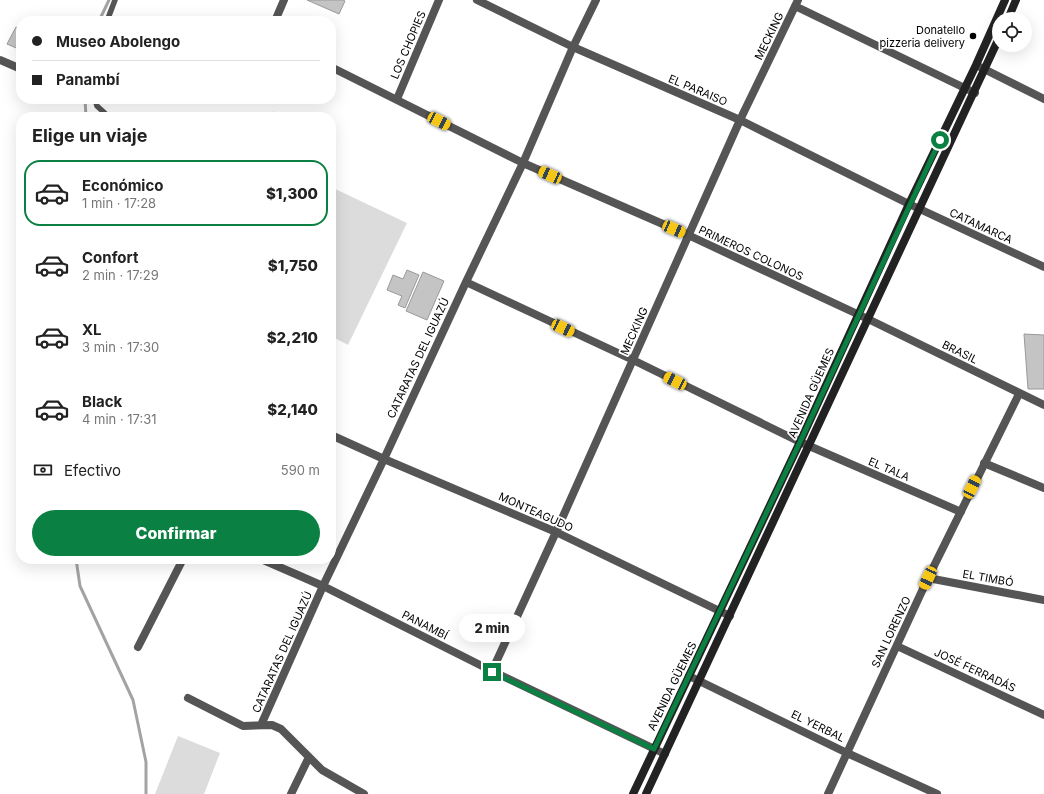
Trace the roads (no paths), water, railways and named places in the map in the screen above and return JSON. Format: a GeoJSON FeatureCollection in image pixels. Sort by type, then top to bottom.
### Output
{"type":"FeatureCollection","features":[{"type":"Feature","properties":{"kind":"main road","name":"AVENIDA GÜEMES"},"geometry":{"type":"LineString","coordinates":[[633,794],[800,442],[909,204],[976,65],[1005,0]]}},
{"type":"Feature","properties":{"kind":"main road"},"geometry":{"type":"LineString","coordinates":[[1011,12],[1016,0]]}},
{"type":"Feature","properties":{"kind":"main road","name":"AVENIDA GÜEMES"},"geometry":{"type":"LineString","coordinates":[[646,794],[993,52]]}},
{"type":"Feature","properties":{"kind":"street"},"geometry":{"type":"LineString","coordinates":[[277,16],[284,0]]}},
{"type":"Feature","properties":{"kind":"street","name":"LOS CHOPIES"},"geometry":{"type":"LineString","coordinates":[[397,100],[439,0]]}},
{"type":"Feature","properties":{"kind":"street","name":"EL PARAISO"},"geometry":{"type":"LineString","coordinates":[[477,0],[573,47],[740,120],[909,204]]}},
{"type":"Feature","properties":{"kind":"street","name":"CATARATAS DEL IGUAZÚ"},"geometry":{"type":"LineString","coordinates":[[336,559],[523,163],[573,47],[596,0]]}},
{"type":"Feature","properties":{"kind":"street"},"geometry":{"type":"LineString","coordinates":[[796,3],[975,93]]}},
{"type":"Feature","properties":{"kind":"street","name":"MECKING"},"geometry":{"type":"LineString","coordinates":[[492,672],[740,120],[796,3]]}},
{"type":"Feature","properties":{"kind":"street"},"geometry":{"type":"LineString","coordinates":[[0,60],[16,67]]}},
{"type":"Feature","properties":{"kind":"street"},"geometry":{"type":"LineString","coordinates":[[976,65],[1044,98]]}},
{"type":"Feature","properties":{"kind":"street","name":"PRIMEROS COLONOS"},"geometry":{"type":"LineString","coordinates":[[336,70],[523,163],[688,235],[868,319]]}},
{"type":"Feature","properties":{"kind":"street","name":"CATAMARCA"},"geometry":{"type":"LineString","coordinates":[[909,204],[1044,267]]}},
{"type":"Feature","properties":{"kind":"street","name":"EL TALA"},"geometry":{"type":"LineString","coordinates":[[466,282],[633,360],[800,442],[960,512]]}},
{"type":"Feature","properties":{"kind":"street","name":"BRASIL"},"geometry":{"type":"LineString","coordinates":[[868,319],[1044,405]]}},
{"type":"Feature","properties":{"kind":"street","name":"SAN LORENZO"},"geometry":{"type":"LineString","coordinates":[[828,794],[928,578],[1019,394]]}},
{"type":"Feature","properties":{"kind":"street","name":"MONTEAGUDO"},"geometry":{"type":"LineString","coordinates":[[336,437],[556,532],[730,616]]}},
{"type":"Feature","properties":{"kind":"street"},"geometry":{"type":"LineString","coordinates":[[984,463],[1044,488]]}},
{"type":"Feature","properties":{"kind":"street"},"geometry":{"type":"LineString","coordinates":[[138,647],[180,564]]}},
{"type":"Feature","properties":{"kind":"street","name":"PANAMBÍ"},"geometry":{"type":"LineString","coordinates":[[273,564],[323,586],[492,672],[665,754]]}},
{"type":"Feature","properties":{"kind":"street","name":"CATARATAS DEL IGUAZÚ"},"geometry":{"type":"LineString","coordinates":[[261,725],[334,564]]}},
{"type":"Feature","properties":{"kind":"street","name":"EL TIMBÓ"},"geometry":{"type":"LineString","coordinates":[[928,578],[1044,600]]}},
{"type":"Feature","properties":{"kind":"street","name":"JOSÉ FERRADÁS"},"geometry":{"type":"LineString","coordinates":[[897,646],[1044,715]]}},
{"type":"Feature","properties":{"kind":"street","name":"EL YERBAL"},"geometry":{"type":"LineString","coordinates":[[689,676],[847,753],[937,794]]}},
{"type":"Feature","properties":{"kind":"street"},"geometry":{"type":"LineString","coordinates":[[188,698],[244,726],[272,725],[281,729],[322,770],[364,794]]}},
{"type":"Feature","properties":{"kind":"street"},"geometry":{"type":"LineString","coordinates":[[291,794],[309,757]]}},
{"type":"Feature","properties":{"kind":"lane"},"geometry":{"type":"LineString","coordinates":[[109,16],[115,0]]}},
{"type":"Feature","properties":{"kind":"lane"},"geometry":{"type":"LineString","coordinates":[[96,104],[104,112]]}},
{"type":"Feature","properties":{"kind":"waterway"},"geometry":{"type":"LineString","coordinates":[[101,16],[109,0]]}},
{"type":"Feature","properties":{"kind":"waterway"},"geometry":{"type":"LineString","coordinates":[[85,104],[86,112]]}},
{"type":"Feature","properties":{"kind":"waterway"},"geometry":{"type":"LineString","coordinates":[[77,564],[80,586],[133,700],[146,762],[146,794]]}},
{"type":"Feature","properties":{"kind":"place","name":"Donatello pizzeria delivery"},"geometry":{"type":"Point","coordinates":[973,36]}}]}
